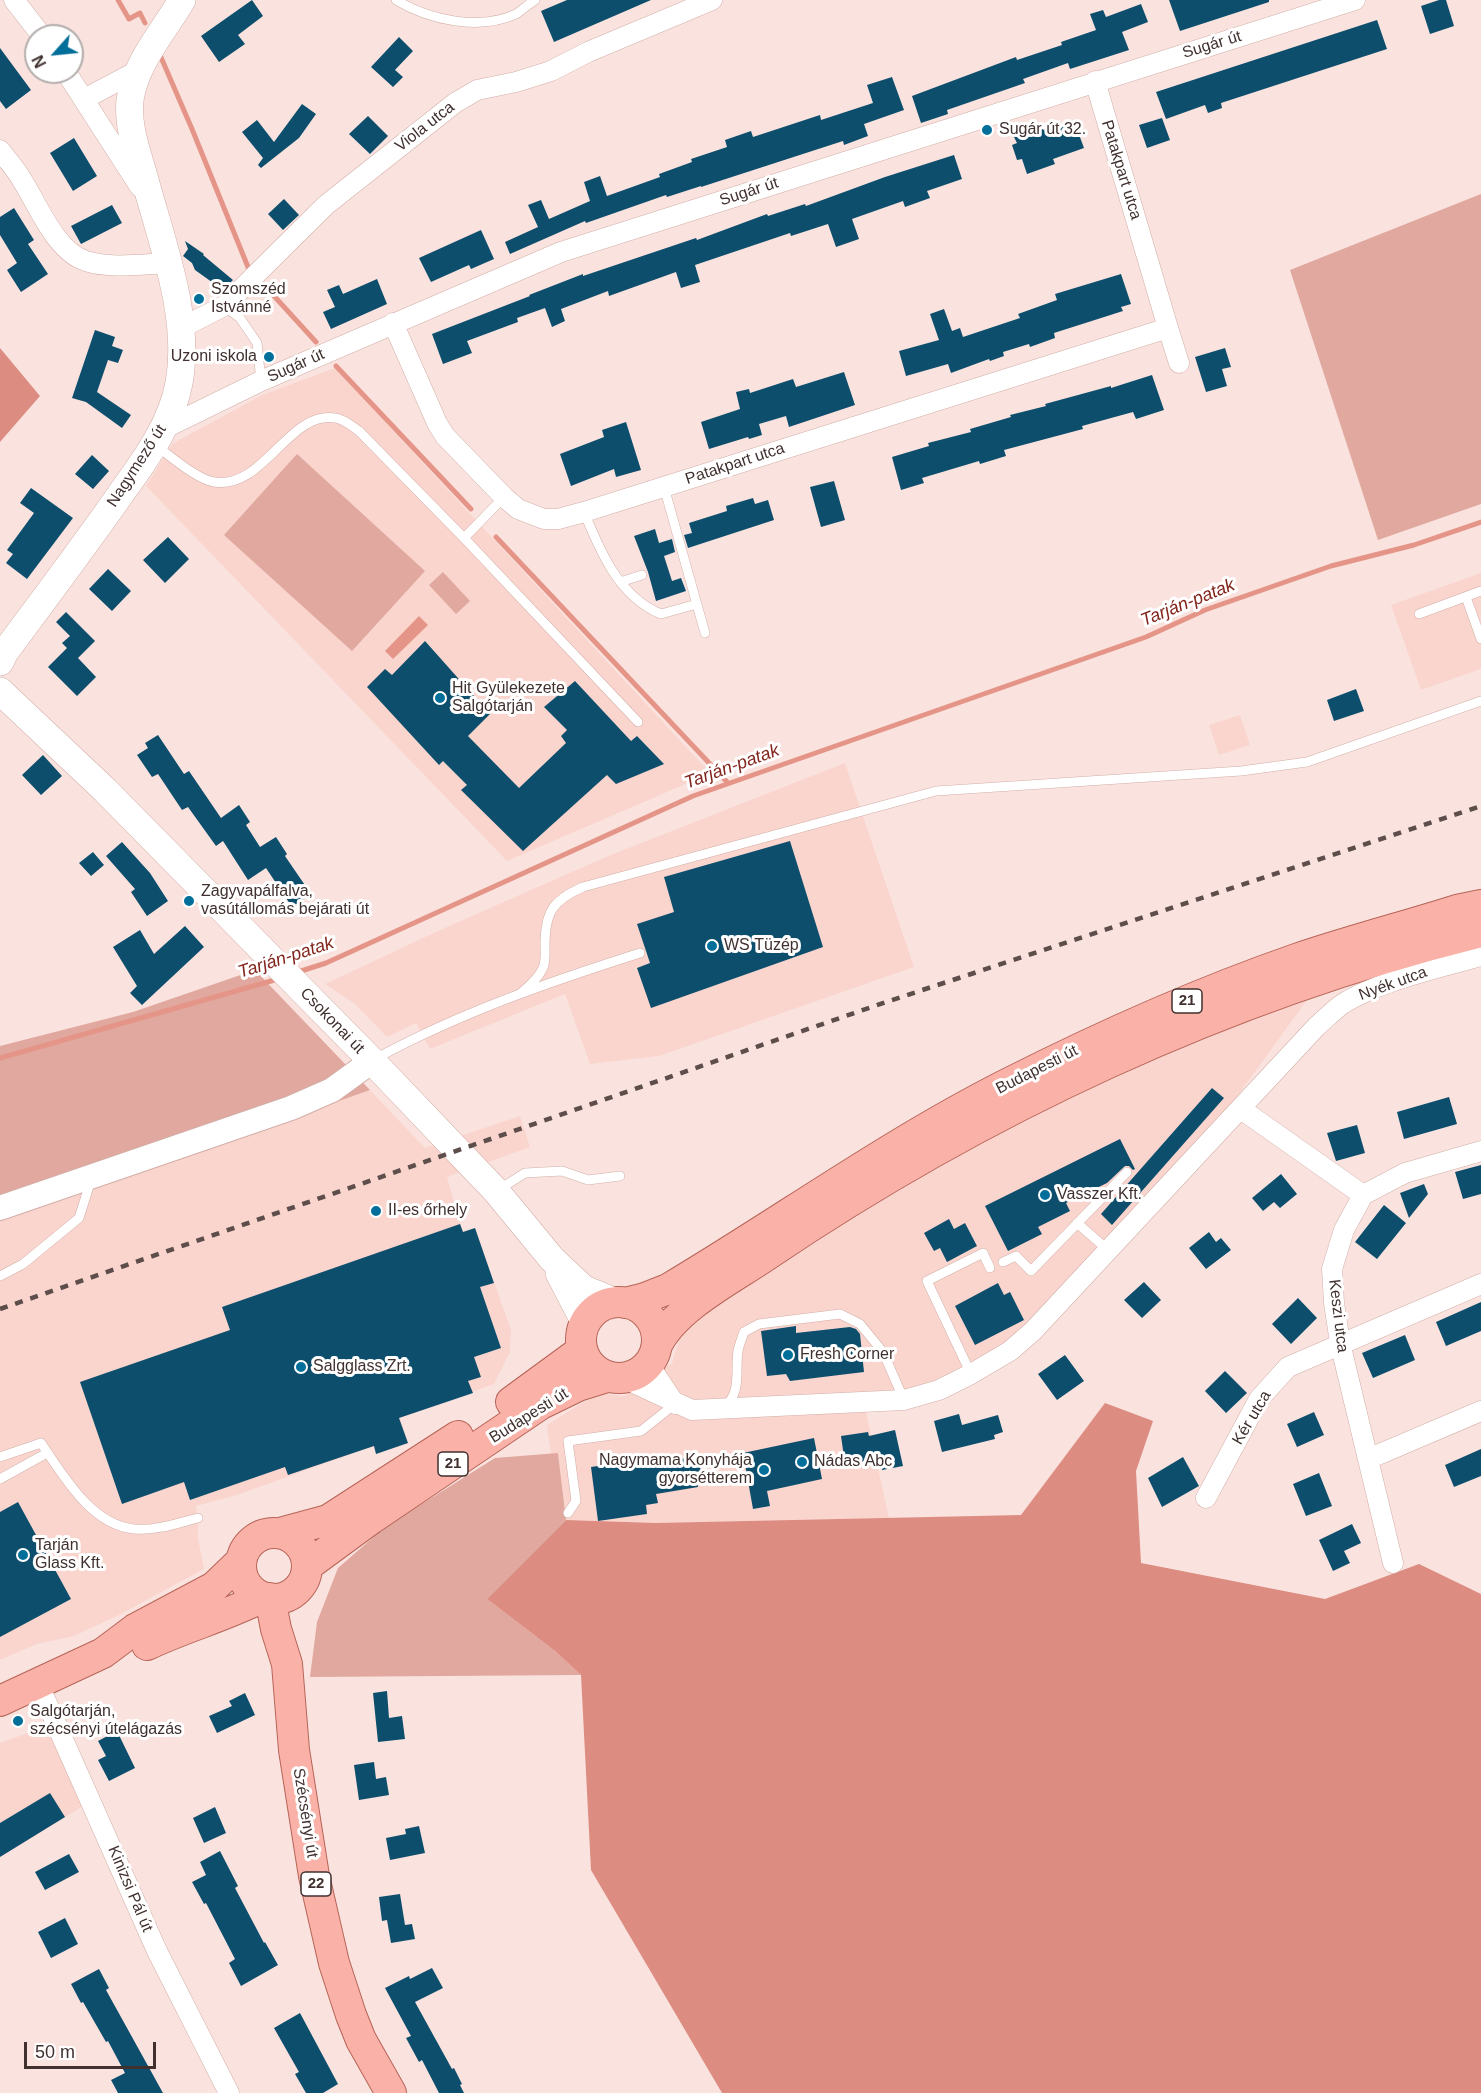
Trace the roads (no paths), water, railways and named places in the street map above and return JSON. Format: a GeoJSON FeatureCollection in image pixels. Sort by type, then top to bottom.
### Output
{"type":"FeatureCollection","features":[{"type":"Feature","properties":{"kind":"main road","name":"Nagymező út"},"geometry":{"type":"LineString","coordinates":[[0,662],[4,652],[89,539],[158,437],[170,413],[179,384],[181,328],[168,263],[133,136],[130,100],[139,70],[182,0]]}},
{"type":"Feature","properties":{"kind":"main road","name":"Csokonai út"},"geometry":{"type":"LineString","coordinates":[[0,691],[105,790],[372,1061],[496,1191],[552,1258]]}},
{"type":"Feature","properties":{"kind":"main road","name":"Budapesti út"},"geometry":{"type":"LineString","coordinates":[[621,1303],[645,1298],[668,1289],[909,1137],[1007,1084],[1104,1036],[1209,992],[1297,959],[1457,910],[1481,905]]}},
{"type":"Feature","properties":{"kind":"main road","name":"Budapesti út"},"geometry":{"type":"LineString","coordinates":[[654,1353],[662,1334],[688,1309],[800,1232],[921,1159],[1018,1107],[1124,1057],[1303,983],[1431,944],[1481,932]]}},
{"type":"Feature","properties":{"kind":"main road"},"geometry":{"type":"LineString","coordinates":[[552,1258],[584,1289],[621,1303],[633,1305],[646,1314],[655,1328],[654,1353]]}},
{"type":"Feature","properties":{"kind":"main road"},"geometry":{"type":"LineString","coordinates":[[552,1258],[583,1336],[589,1364],[600,1374],[615,1378]]}},
{"type":"Feature","properties":{"kind":"main road","name":"21"},"geometry":{"type":"LineString","coordinates":[[583,1336],[598,1308],[621,1303]]}},
{"type":"Feature","properties":{"kind":"main road","name":"Budapesti út"},"geometry":{"type":"LineString","coordinates":[[280,1533],[328,1520],[533,1387],[583,1336]]}},
{"type":"Feature","properties":{"kind":"main road","name":"21"},"geometry":{"type":"LineString","coordinates":[[615,1378],[639,1373],[654,1353]]}},
{"type":"Feature","properties":{"kind":"main road","name":"Budapesti út"},"geometry":{"type":"LineString","coordinates":[[103,1653],[140,1648],[189,1626],[239,1609],[284,1588],[371,1520],[541,1404],[578,1386],[615,1378]]}},
{"type":"Feature","properties":{"kind":"main road","name":"21"},"geometry":{"type":"LineString","coordinates":[[241,1561],[251,1541],[269,1533],[280,1533]]}},
{"type":"Feature","properties":{"kind":"main road"},"geometry":{"type":"LineString","coordinates":[[241,1561],[244,1580],[252,1590],[284,1588],[304,1552],[294,1540],[280,1533]]}},
{"type":"Feature","properties":{"kind":"main road","name":"Budapesti út"},"geometry":{"type":"LineString","coordinates":[[0,1701],[103,1653],[135,1629],[214,1587],[241,1561]]}},
{"type":"Feature","properties":{"kind":"main road","name":"Szécsényi út"},"geometry":{"type":"LineString","coordinates":[[284,1588],[286,1664],[294,1750],[314,1876],[334,1963],[351,2015],[391,2093]]}},
{"type":"Feature","properties":{"kind":"street"},"geometry":{"type":"LineString","coordinates":[[14,0],[33,24]]}},
{"type":"Feature","properties":{"kind":"street","name":"Viola utca"},"geometry":{"type":"LineString","coordinates":[[181,328],[224,306],[326,205],[456,102],[477,90],[516,82],[551,71],[588,52],[712,0]]}},
{"type":"Feature","properties":{"kind":"street","name":"Sugár út"},"geometry":{"type":"LineString","coordinates":[[158,437],[261,381],[561,252],[1355,0]]}},
{"type":"Feature","properties":{"kind":"street"},"geometry":{"type":"LineString","coordinates":[[84,99],[139,70]]}},
{"type":"Feature","properties":{"kind":"street","name":"Patakpart utca"},"geometry":{"type":"LineString","coordinates":[[1095,81],[1179,363]]}},
{"type":"Feature","properties":{"kind":"street","name":"Nagymező út"},"geometry":{"type":"LineString","coordinates":[[74,84],[152,205]]}},
{"type":"Feature","properties":{"kind":"street"},"geometry":{"type":"LineString","coordinates":[[0,150],[21,177],[57,238],[73,255],[86,261],[102,264],[168,263]]}},
{"type":"Feature","properties":{"kind":"street","name":"Patakpart utca"},"geometry":{"type":"LineString","coordinates":[[393,323],[437,423],[445,436],[518,509],[544,519],[558,519],[584,512],[1168,328]]}},
{"type":"Feature","properties":{"kind":"street","name":"Nyék utca"},"geometry":{"type":"LineString","coordinates":[[1241,1109],[1317,1026],[1341,1005],[1382,986],[1481,956]]}},
{"type":"Feature","properties":{"kind":"street"},"geometry":{"type":"LineString","coordinates":[[0,1208],[93,1174],[291,1108],[332,1090],[372,1061]]}},
{"type":"Feature","properties":{"kind":"street"},"geometry":{"type":"LineString","coordinates":[[615,1378],[692,1410],[904,1400],[939,1390],[1010,1351],[1033,1331],[1241,1109],[1363,1194],[1405,1173],[1481,1151]]}},
{"type":"Feature","properties":{"kind":"street","name":"Keszi utca"},"geometry":{"type":"LineString","coordinates":[[1363,1194],[1344,1230],[1332,1269],[1334,1302],[1340,1344],[1393,1563]]}},
{"type":"Feature","properties":{"kind":"street","name":"Kér utca"},"geometry":{"type":"LineString","coordinates":[[1206,1498],[1259,1399],[1288,1367],[1481,1284]]}},
{"type":"Feature","properties":{"kind":"street"},"geometry":{"type":"LineString","coordinates":[[654,1353],[653,1371],[675,1404]]}},
{"type":"Feature","properties":{"kind":"street"},"geometry":{"type":"LineString","coordinates":[[1368,1459],[1481,1411]]}},
{"type":"Feature","properties":{"kind":"street","name":"Kinizsi Pál út"},"geometry":{"type":"LineString","coordinates":[[38,1683],[157,1952],[229,2093]]}},
{"type":"Feature","properties":{"kind":"lane"},"geometry":{"type":"LineString","coordinates":[[396,0],[422,13],[481,23],[516,14],[535,0]]}},
{"type":"Feature","properties":{"kind":"lane"},"geometry":{"type":"LineString","coordinates":[[224,306],[240,318],[257,343],[261,381]]}},
{"type":"Feature","properties":{"kind":"lane"},"geometry":{"type":"LineString","coordinates":[[158,437],[202,478],[213,482],[226,482],[251,472],[309,423],[318,419],[337,418],[359,431],[638,722]]}},
{"type":"Feature","properties":{"kind":"lane"},"geometry":{"type":"LineString","coordinates":[[664,487],[705,633]]}},
{"type":"Feature","properties":{"kind":"lane"},"geometry":{"type":"LineString","coordinates":[[464,538],[504,497]]}},
{"type":"Feature","properties":{"kind":"lane"},"geometry":{"type":"LineString","coordinates":[[584,512],[594,537],[620,582],[640,603],[661,614],[697,604]]}},
{"type":"Feature","properties":{"kind":"lane"},"geometry":{"type":"LineString","coordinates":[[620,582],[642,575]]}},
{"type":"Feature","properties":{"kind":"lane"},"geometry":{"type":"LineString","coordinates":[[1419,614],[1481,591]]}},
{"type":"Feature","properties":{"kind":"lane"},"geometry":{"type":"LineString","coordinates":[[1466,597],[1481,639]]}},
{"type":"Feature","properties":{"kind":"lane"},"geometry":{"type":"LineString","coordinates":[[521,993],[535,981],[542,970],[550,911],[562,898],[583,887],[936,791],[1241,771],[1307,762],[1481,701]]}},
{"type":"Feature","properties":{"kind":"lane"},"geometry":{"type":"LineString","coordinates":[[372,1061],[411,1041],[521,993],[640,953]]}},
{"type":"Feature","properties":{"kind":"lane"},"geometry":{"type":"LineString","coordinates":[[496,1191],[525,1173],[562,1171],[588,1180],[620,1176]]}},
{"type":"Feature","properties":{"kind":"lane"},"geometry":{"type":"LineString","coordinates":[[1003,1262],[1016,1256],[1031,1271],[1127,1172]]}},
{"type":"Feature","properties":{"kind":"lane"},"geometry":{"type":"LineString","coordinates":[[0,1276],[23,1264],[79,1218],[93,1174]]}},
{"type":"Feature","properties":{"kind":"lane"},"geometry":{"type":"LineString","coordinates":[[1077,1223],[1108,1250]]}},
{"type":"Feature","properties":{"kind":"lane"},"geometry":{"type":"LineString","coordinates":[[971,1374],[927,1281],[983,1253],[990,1268]]}},
{"type":"Feature","properties":{"kind":"lane"},"geometry":{"type":"LineString","coordinates":[[720,1408],[730,1402],[736,1385],[738,1351],[744,1332],[759,1324],[840,1314],[860,1324],[882,1352],[904,1400]]}},
{"type":"Feature","properties":{"kind":"lane"},"geometry":{"type":"LineString","coordinates":[[568,1513],[576,1501],[568,1441],[641,1431],[675,1404]]}},
{"type":"Feature","properties":{"kind":"lane"},"geometry":{"type":"LineString","coordinates":[[0,1457],[41,1443],[81,1497],[99,1515],[117,1526],[135,1529],[158,1527],[198,1518]]}},
{"type":"Feature","properties":{"kind":"lane"},"geometry":{"type":"LineString","coordinates":[[0,1479],[47,1453]]}},
{"type":"Feature","properties":{"kind":"waterway"},"geometry":{"type":"LineString","coordinates":[[118,0],[129,19],[140,13],[145,23]]}},
{"type":"Feature","properties":{"kind":"waterway"},"geometry":{"type":"LineString","coordinates":[[160,55],[250,272]]}},
{"type":"Feature","properties":{"kind":"waterway"},"geometry":{"type":"LineString","coordinates":[[264,285],[316,342]]}},
{"type":"Feature","properties":{"kind":"waterway"},"geometry":{"type":"LineString","coordinates":[[336,366],[471,509]]}},
{"type":"Feature","properties":{"kind":"waterway","name":"Tarján-patak"},"geometry":{"type":"LineString","coordinates":[[295,973],[326,963],[693,796],[1146,637],[1205,610],[1331,566],[1414,545],[1481,522]]}},
{"type":"Feature","properties":{"kind":"waterway"},"geometry":{"type":"LineString","coordinates":[[496,537],[728,783]]}},
{"type":"Feature","properties":{"kind":"waterway","name":"Tarján-patak"},"geometry":{"type":"LineString","coordinates":[[0,1058],[278,979]]}},
{"type":"Feature","properties":{"kind":"railway"},"geometry":{"type":"LineString","coordinates":[[0,1309],[886,1002],[1481,806]]}},
{"type":"Feature","properties":{"kind":"place","name":"Sugár út 32."},"geometry":{"type":"Point","coordinates":[987,130]}},
{"type":"Feature","properties":{"kind":"place","name":"Szomszéd Istvánné"},"geometry":{"type":"Point","coordinates":[199,299]}},
{"type":"Feature","properties":{"kind":"place","name":"Uzoni iskola"},"geometry":{"type":"Point","coordinates":[269,357]}},
{"type":"Feature","properties":{"kind":"place","name":"Hit Gyülekezete Salgótarján"},"geometry":{"type":"Point","coordinates":[440,698]}},
{"type":"Feature","properties":{"kind":"place","name":"Zagyvapálfalva, vasútállomás bejárati út"},"geometry":{"type":"Point","coordinates":[189,901]}},
{"type":"Feature","properties":{"kind":"place","name":"WS Tüzép"},"geometry":{"type":"Point","coordinates":[712,946]}},
{"type":"Feature","properties":{"kind":"place","name":"Vasszer Kft."},"geometry":{"type":"Point","coordinates":[1045,1195]}},
{"type":"Feature","properties":{"kind":"place","name":"II-es őrhely"},"geometry":{"type":"Point","coordinates":[376,1211]}},
{"type":"Feature","properties":{"kind":"place","name":"Fresh Corner"},"geometry":{"type":"Point","coordinates":[788,1355]}},
{"type":"Feature","properties":{"kind":"place","name":"Salgglass Zrt."},"geometry":{"type":"Point","coordinates":[301,1367]}},
{"type":"Feature","properties":{"kind":"place","name":"Nádas Abc"},"geometry":{"type":"Point","coordinates":[802,1462]}},
{"type":"Feature","properties":{"kind":"place","name":"Nagymama Konyhája gyorsétterem"},"geometry":{"type":"Point","coordinates":[764,1470]}},
{"type":"Feature","properties":{"kind":"place","name":"Tarján Glass Kft."},"geometry":{"type":"Point","coordinates":[23,1555]}},
{"type":"Feature","properties":{"kind":"place","name":"Salgótarján, szécsényi útelágazás"},"geometry":{"type":"Point","coordinates":[18,1721]}}]}
